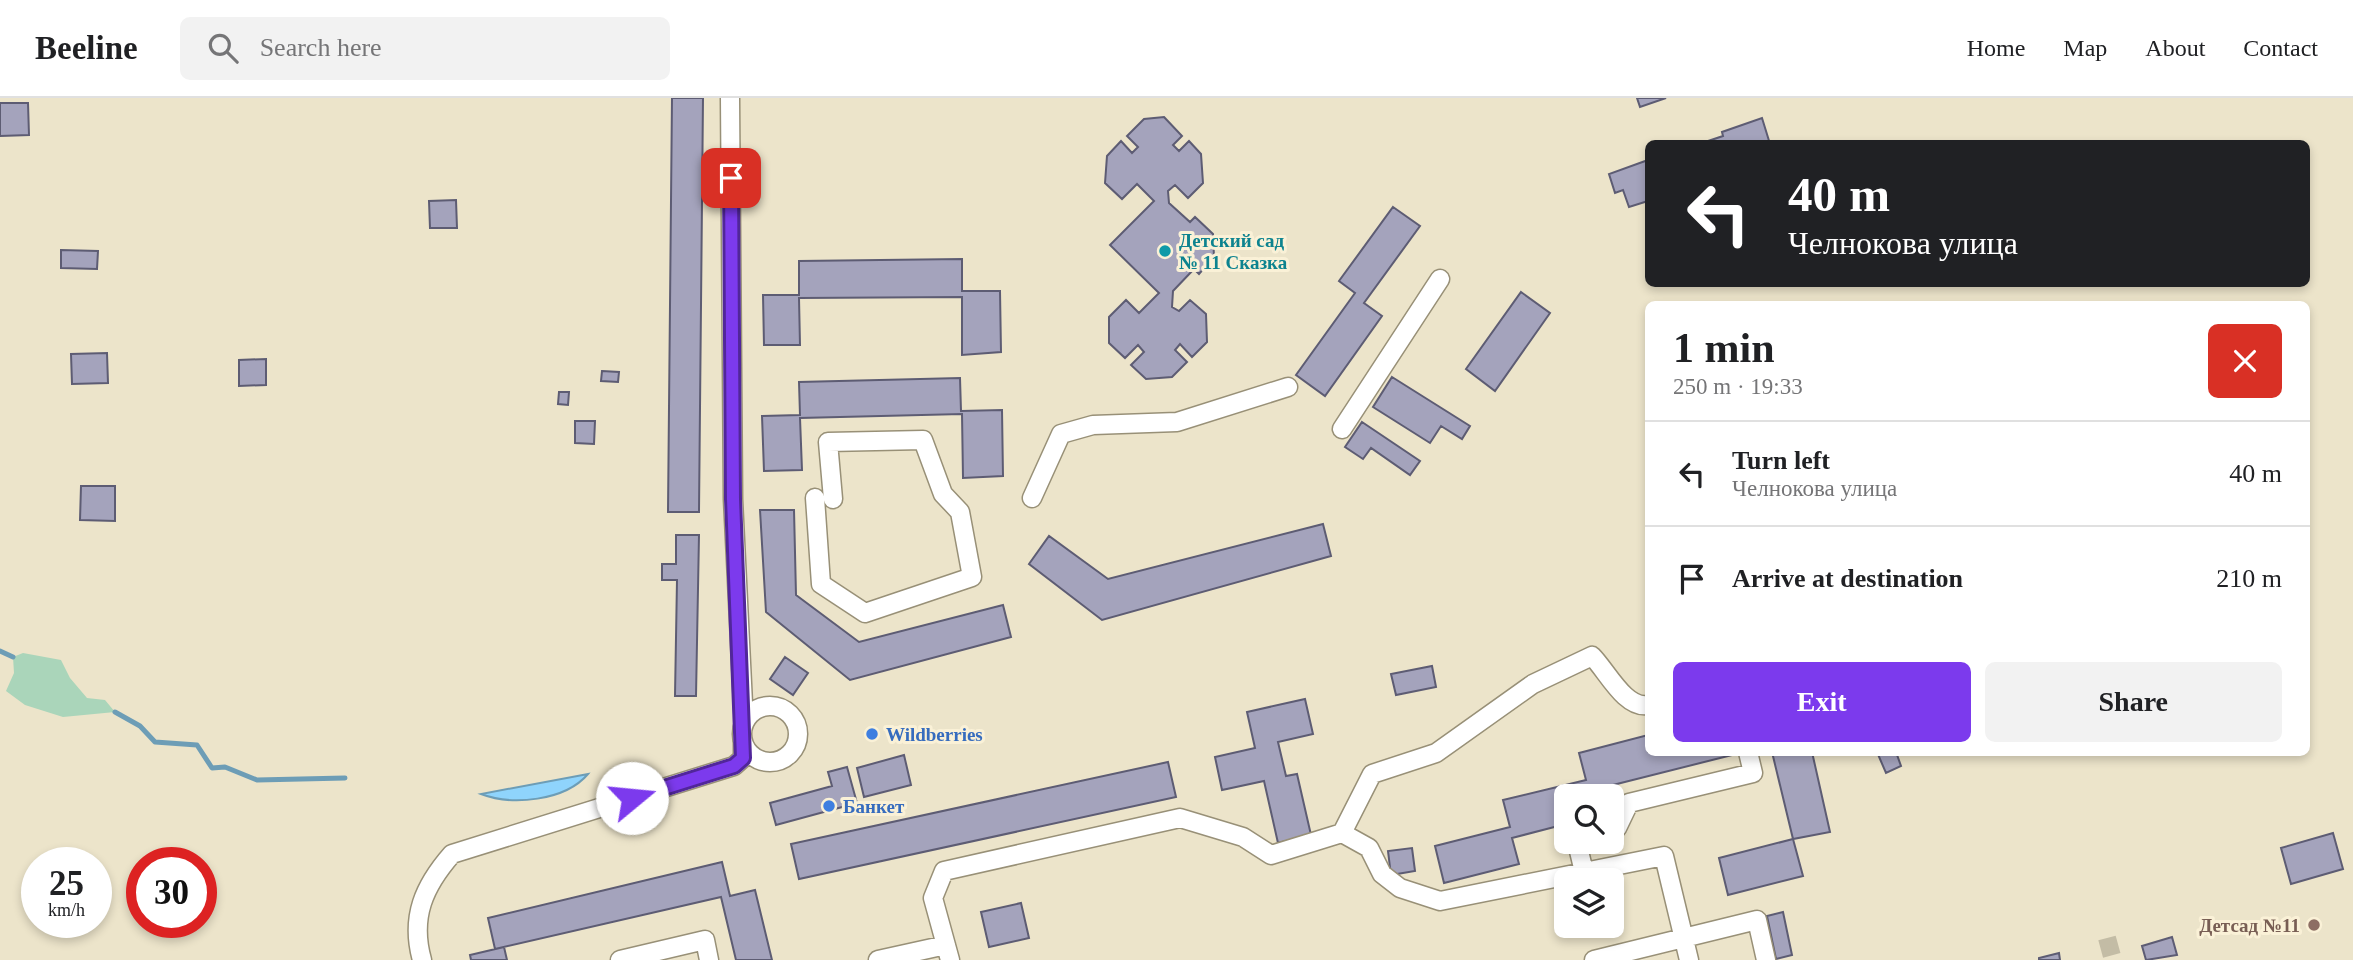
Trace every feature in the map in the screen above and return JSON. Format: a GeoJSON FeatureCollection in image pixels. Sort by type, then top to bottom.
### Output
{"type":"FeatureCollection","features":[{"type":"Feature","properties":{"kind":"street"},"geometry":{"type":"LineString","coordinates":[[422,960],[419,913],[431,879],[452,855],[734,766],[743,758],[744,724],[733,499],[730,98]]}},
{"type":"Feature","properties":{"kind":"street"},"geometry":{"type":"LineString","coordinates":[[1342,429],[1440,279]]}},
{"type":"Feature","properties":{"kind":"street"},"geometry":{"type":"LineString","coordinates":[[1032,498],[1061,433],[1093,425],[1177,422],[1288,387]]}},
{"type":"Feature","properties":{"kind":"street"},"geometry":{"type":"LineString","coordinates":[[923,440],[943,494],[960,512],[972,577],[865,613],[821,584],[824,498],[828,442],[923,440]]}},
{"type":"Feature","properties":{"kind":"street"},"geometry":{"type":"LineString","coordinates":[[878,960],[948,952],[933,898],[944,871],[1180,818],[1243,837],[1271,855],[1342,833],[1372,774],[1436,753],[1533,684],[1592,656],[1608,671],[1623,696],[1641,706],[1645,705]]}},
{"type":"Feature","properties":{"kind":"street"},"geometry":{"type":"LineString","coordinates":[[743,743],[754,758],[772,763],[790,755],[799,739],[795,720],[782,708],[773,706],[755,710],[744,724]]}},
{"type":"Feature","properties":{"kind":"street"},"geometry":{"type":"LineString","coordinates":[[1624,813],[1629,803],[1753,773],[1749,756]]}},
{"type":"Feature","properties":{"kind":"street"},"geometry":{"type":"LineString","coordinates":[[1342,833],[1369,848],[1382,874],[1400,888],[1440,901],[1554,878]]}},
{"type":"Feature","properties":{"kind":"street"},"geometry":{"type":"LineString","coordinates":[[1604,868],[1664,856],[1689,960]]}},
{"type":"Feature","properties":{"kind":"street"},"geometry":{"type":"LineString","coordinates":[[1594,960],[1756,920],[1766,960]]}},
{"type":"Feature","properties":{"kind":"street"},"geometry":{"type":"LineString","coordinates":[[620,960],[705,940],[709,960]]}},
{"type":"Feature","properties":{"kind":"green space"},"geometry":{"type":"Polygon","coordinates":[[[23,653],[61,660],[70,678],[87,698],[105,700],[115,712],[63,717],[25,705],[6,691],[14,673],[13,657],[23,653]]]}},
{"type":"Feature","properties":{"kind":"water"},"geometry":{"type":"Polygon","coordinates":[[[588,774],[566,790],[538,799],[508,800],[481,794],[588,774]]]}},
{"type":"Feature","properties":{"kind":"building"},"geometry":{"type":"Polygon","coordinates":[[[672,98],[703,98],[699,512],[668,512],[672,98]]]}},
{"type":"Feature","properties":{"kind":"building"},"geometry":{"type":"Polygon","coordinates":[[[1637,98],[1666,98],[1640,107],[1637,98]]]}},
{"type":"Feature","properties":{"kind":"building"},"geometry":{"type":"Polygon","coordinates":[[[0,103],[28,103],[29,135],[0,136],[0,103]]]}},
{"type":"Feature","properties":{"kind":"building","name":"Детский сад № 11 Сказка"},"geometry":{"type":"Polygon","coordinates":[[[1164,117],[1182,136],[1173,145],[1179,151],[1189,141],[1201,154],[1203,183],[1188,198],[1175,185],[1168,191],[1169,203],[1190,222],[1195,217],[1213,234],[1214,257],[1199,274],[1194,269],[1173,291],[1172,307],[1179,311],[1190,300],[1206,314],[1207,342],[1192,357],[1180,344],[1175,350],[1187,362],[1172,377],[1146,379],[1131,365],[1144,352],[1138,345],[1125,358],[1109,343],[1109,317],[1126,300],[1139,313],[1159,293],[1110,245],[1154,201],[1137,184],[1122,199],[1105,183],[1107,156],[1121,141],[1132,153],[1138,147],[1127,136],[1144,119],[1164,117]]]}},
{"type":"Feature","properties":{"kind":"building"},"geometry":{"type":"Polygon","coordinates":[[[1762,118],[1769,140],[1711,140],[1723,136],[1722,132],[1762,118]]]}},
{"type":"Feature","properties":{"kind":"building"},"geometry":{"type":"Polygon","coordinates":[[[1645,161],[1645,202],[1629,207],[1623,190],[1615,193],[1609,174],[1645,161]]]}},
{"type":"Feature","properties":{"kind":"building"},"geometry":{"type":"Polygon","coordinates":[[[456,200],[457,228],[430,228],[429,201],[456,200]]]}},
{"type":"Feature","properties":{"kind":"building"},"geometry":{"type":"Polygon","coordinates":[[[1393,207],[1420,226],[1364,303],[1382,316],[1325,396],[1296,375],[1355,293],[1339,281],[1393,207]]]}},
{"type":"Feature","properties":{"kind":"building"},"geometry":{"type":"Polygon","coordinates":[[[61,250],[98,251],[97,269],[61,268],[61,250]]]}},
{"type":"Feature","properties":{"kind":"building"},"geometry":{"type":"Polygon","coordinates":[[[962,259],[962,291],[1000,291],[1001,352],[962,355],[962,297],[799,298],[800,345],[764,345],[763,295],[799,295],[799,261],[962,259]]]}},
{"type":"Feature","properties":{"kind":"building"},"geometry":{"type":"Polygon","coordinates":[[[1521,292],[1550,313],[1495,391],[1466,369],[1521,292]]]}},
{"type":"Feature","properties":{"kind":"building"},"geometry":{"type":"Polygon","coordinates":[[[107,353],[108,383],[72,384],[71,354],[107,353]]]}},
{"type":"Feature","properties":{"kind":"building"},"geometry":{"type":"Polygon","coordinates":[[[266,359],[266,385],[239,386],[239,360],[266,359]]]}},
{"type":"Feature","properties":{"kind":"building"},"geometry":{"type":"Polygon","coordinates":[[[602,371],[619,372],[618,382],[601,381],[602,371]]]}},
{"type":"Feature","properties":{"kind":"building"},"geometry":{"type":"Polygon","coordinates":[[[1392,377],[1470,426],[1462,439],[1441,426],[1430,443],[1373,407],[1392,377]]]}},
{"type":"Feature","properties":{"kind":"building"},"geometry":{"type":"Polygon","coordinates":[[[960,378],[961,411],[1002,410],[1003,476],[963,478],[962,414],[800,418],[802,470],[764,471],[762,416],[800,415],[799,382],[960,378]]]}},
{"type":"Feature","properties":{"kind":"building"},"geometry":{"type":"Polygon","coordinates":[[[559,392],[569,392],[568,405],[558,404],[559,392]]]}},
{"type":"Feature","properties":{"kind":"building"},"geometry":{"type":"Polygon","coordinates":[[[575,421],[595,421],[594,444],[575,443],[575,421]]]}},
{"type":"Feature","properties":{"kind":"building"},"geometry":{"type":"Polygon","coordinates":[[[1362,422],[1420,461],[1410,475],[1371,448],[1363,459],[1345,447],[1362,422]]]}},
{"type":"Feature","properties":{"kind":"building"},"geometry":{"type":"Polygon","coordinates":[[[81,486],[115,486],[115,521],[80,520],[81,486]]]}},
{"type":"Feature","properties":{"kind":"building"},"geometry":{"type":"Polygon","coordinates":[[[760,510],[794,510],[796,595],[859,642],[1003,605],[1011,637],[850,680],[766,612],[760,510]]]}},
{"type":"Feature","properties":{"kind":"building"},"geometry":{"type":"Polygon","coordinates":[[[1323,524],[1331,556],[1102,620],[1029,564],[1049,536],[1108,579],[1323,524]]]}},
{"type":"Feature","properties":{"kind":"building"},"geometry":{"type":"Polygon","coordinates":[[[676,535],[699,535],[696,696],[675,696],[677,580],[662,580],[662,564],[676,564],[676,535]]]}},
{"type":"Feature","properties":{"kind":"building"},"geometry":{"type":"Polygon","coordinates":[[[785,657],[808,673],[793,695],[770,679],[785,657]]]}},
{"type":"Feature","properties":{"kind":"building"},"geometry":{"type":"Polygon","coordinates":[[[1432,666],[1436,687],[1396,695],[1391,674],[1432,666]]]}},
{"type":"Feature","properties":{"kind":"building"},"geometry":{"type":"Polygon","coordinates":[[[1305,699],[1313,734],[1278,742],[1286,776],[1297,774],[1311,835],[1278,843],[1264,781],[1222,790],[1215,757],[1255,748],[1247,712],[1305,699]]]}},
{"type":"Feature","properties":{"kind":"building"},"geometry":{"type":"Polygon","coordinates":[[[1645,736],[1645,756],[1728,756],[1617,784],[1569,784],[1586,780],[1579,753],[1645,736]]]}},
{"type":"Feature","properties":{"kind":"building"},"geometry":{"type":"Polygon","coordinates":[[[904,755],[911,785],[864,797],[857,768],[904,755]]]}},
{"type":"Feature","properties":{"kind":"building"},"geometry":{"type":"Polygon","coordinates":[[[1773,756],[1813,756],[1830,832],[1793,839],[1773,756]]]}},
{"type":"Feature","properties":{"kind":"building"},"geometry":{"type":"Polygon","coordinates":[[[1879,756],[1897,756],[1901,766],[1886,773],[1879,756]]]}},
{"type":"Feature","properties":{"kind":"building"},"geometry":{"type":"Polygon","coordinates":[[[1168,762],[1176,797],[799,879],[791,844],[1168,762]]]}},
{"type":"Feature","properties":{"kind":"building"},"geometry":{"type":"Polygon","coordinates":[[[847,767],[857,803],[776,825],[770,803],[832,786],[828,772],[847,767]]]}},
{"type":"Feature","properties":{"kind":"building"},"geometry":{"type":"Polygon","coordinates":[[[1554,788],[1554,827],[1512,838],[1519,864],[1444,883],[1435,846],[1510,827],[1503,800],[1554,788]]]}},
{"type":"Feature","properties":{"kind":"building"},"geometry":{"type":"Polygon","coordinates":[[[2333,833],[2343,869],[2291,884],[2281,848],[2333,833]]]}},
{"type":"Feature","properties":{"kind":"building"},"geometry":{"type":"Polygon","coordinates":[[[1793,839],[1803,876],[1728,895],[1719,858],[1793,839]]]}},
{"type":"Feature","properties":{"kind":"building"},"geometry":{"type":"Polygon","coordinates":[[[1412,848],[1415,871],[1391,875],[1388,851],[1412,848]]]}},
{"type":"Feature","properties":{"kind":"building"},"geometry":{"type":"Polygon","coordinates":[[[722,862],[730,896],[755,890],[772,960],[736,960],[721,897],[495,949],[488,918],[722,862]]]}},
{"type":"Feature","properties":{"kind":"building"},"geometry":{"type":"Polygon","coordinates":[[[1021,903],[1029,938],[989,947],[981,912],[1021,903]]]}},
{"type":"Feature","properties":{"kind":"building"},"geometry":{"type":"Polygon","coordinates":[[[1783,912],[1792,955],[1776,959],[1767,916],[1783,912]]]}},
{"type":"Feature","properties":{"kind":"building"},"geometry":{"type":"Polygon","coordinates":[[[2172,937],[2177,955],[2146,960],[2142,946],[2172,937]]]}},
{"type":"Feature","properties":{"kind":"building"},"geometry":{"type":"Polygon","coordinates":[[[504,947],[507,960],[471,960],[470,955],[504,947]]]}},
{"type":"Feature","properties":{"kind":"building"},"geometry":{"type":"Polygon","coordinates":[[[2059,953],[2060,960],[2039,960],[2039,958],[2059,953]]]}},
{"type":"Feature","properties":{"kind":"waterway"},"geometry":{"type":"LineString","coordinates":[[0,651],[13,657]]}},
{"type":"Feature","properties":{"kind":"waterway"},"geometry":{"type":"LineString","coordinates":[[115,712],[140,726],[155,742],[197,745],[212,768],[225,767],[257,780],[345,778]]}},
{"type":"Feature","properties":{"kind":"tunnel"},"geometry":{"type":"LineString","coordinates":[[2107,938],[2113,960]]}},
{"type":"Feature","properties":{"kind":"place","name":"Детский сад № 11 Сказка"},"geometry":{"type":"Point","coordinates":[1165,251]}},
{"type":"Feature","properties":{"kind":"place","name":"Wildberries"},"geometry":{"type":"Point","coordinates":[872,734]}},
{"type":"Feature","properties":{"kind":"place","name":"Банкет"},"geometry":{"type":"Point","coordinates":[829,806]}},
{"type":"Feature","properties":{"kind":"place","name":"Детсад №11"},"geometry":{"type":"Point","coordinates":[2314,925]}},
{"type":"Feature","properties":{"kind":"route"},"geometry":{"type":"LineString","coordinates":[[632,798],[734,766],[743,758],[744,724],[734,558],[731,178]]}}]}
